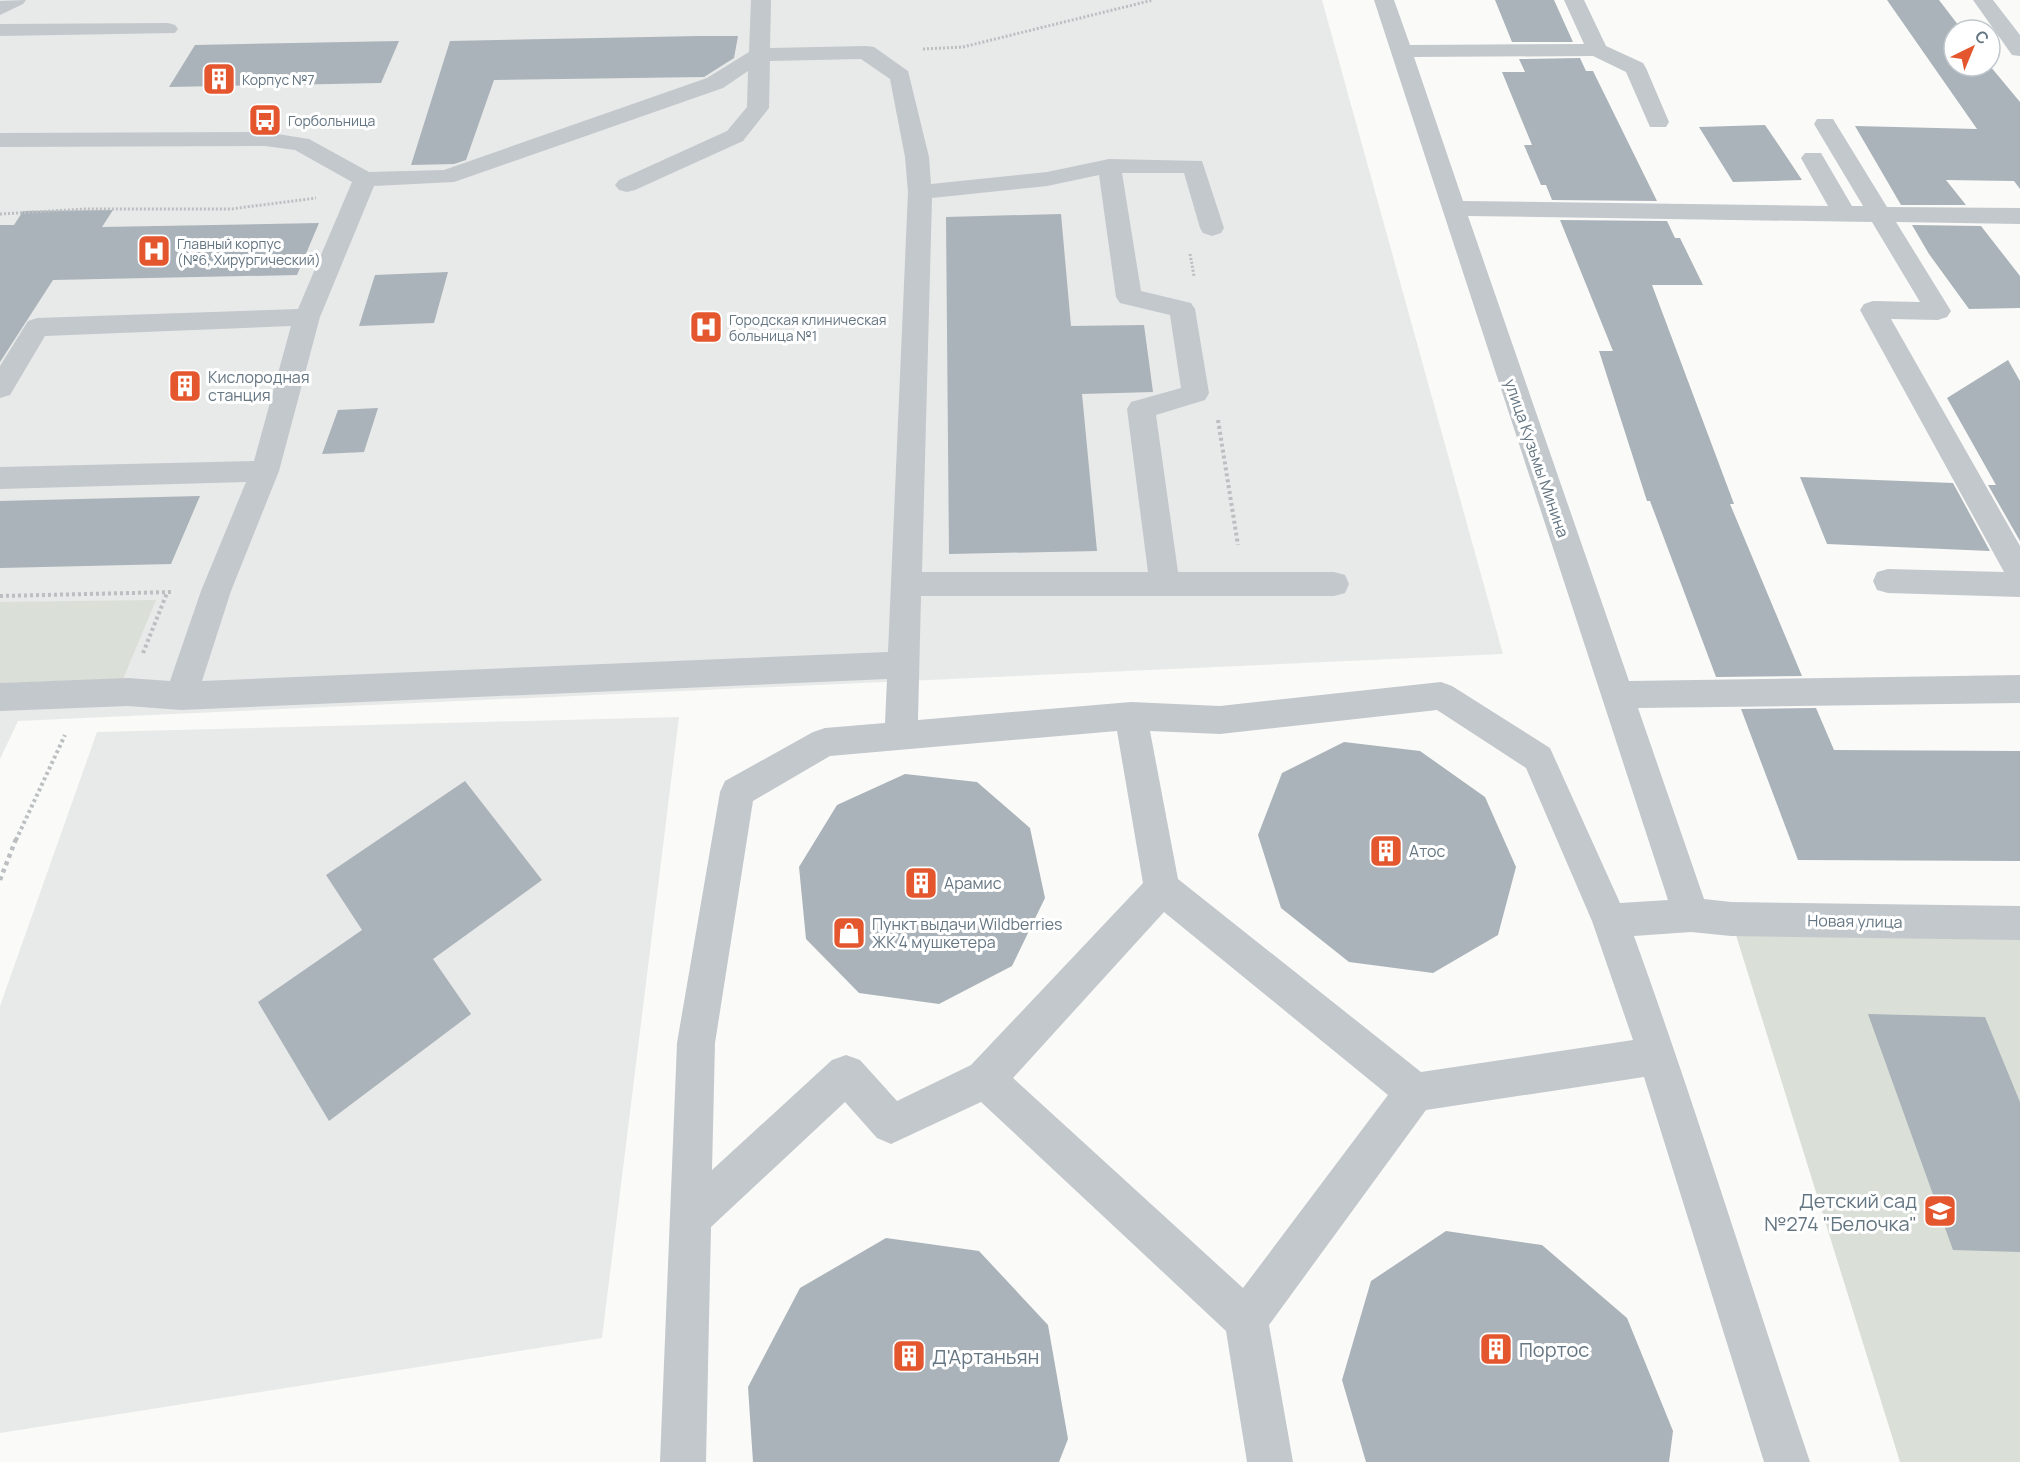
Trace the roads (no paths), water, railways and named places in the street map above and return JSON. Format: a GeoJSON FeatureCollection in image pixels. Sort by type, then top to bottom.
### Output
{"type":"FeatureCollection","features":[{"type":"Feature","properties":{"kind":"street"},"geometry":{"type":"LineString","coordinates":[[0,9],[16,0]]}},
{"type":"Feature","properties":{"kind":"street"},"geometry":{"type":"LineString","coordinates":[[627,185],[735,136],[758,108],[761,0]]}},
{"type":"Feature","properties":{"kind":"street","name":"улица Кузьмы Минина"},"geometry":{"type":"LineString","coordinates":[[1384,0],[1690,915]]}},
{"type":"Feature","properties":{"kind":"street"},"geometry":{"type":"LineString","coordinates":[[1574,0],[1597,50]]}},
{"type":"Feature","properties":{"kind":"street"},"geometry":{"type":"LineString","coordinates":[[1983,0],[2016,39]]}},
{"type":"Feature","properties":{"kind":"street"},"geometry":{"type":"LineString","coordinates":[[0,30],[168,29]]}},
{"type":"Feature","properties":{"kind":"street"},"geometry":{"type":"LineString","coordinates":[[1401,51],[1597,50],[1635,68],[1658,123]]}},
{"type":"Feature","properties":{"kind":"street"},"geometry":{"type":"LineString","coordinates":[[0,140],[265,139],[301,144],[365,179],[446,177],[715,83],[759,55],[866,52],[900,76],[917,157],[920,192],[901,736]]}},
{"type":"Feature","properties":{"kind":"street"},"geometry":{"type":"LineString","coordinates":[[1826,124],[1938,310],[1873,310],[2020,573]]}},
{"type":"Feature","properties":{"kind":"street"},"geometry":{"type":"LineString","coordinates":[[1813,158],[1844,213]]}},
{"type":"Feature","properties":{"kind":"street"},"geometry":{"type":"LineString","coordinates":[[920,192],[1047,179],[1109,166],[1194,166],[1212,228]]}},
{"type":"Feature","properties":{"kind":"street"},"geometry":{"type":"LineString","coordinates":[[1109,166],[1129,297],[1182,309],[1195,393],[1142,409],[1165,585]]}},
{"type":"Feature","properties":{"kind":"street"},"geometry":{"type":"LineString","coordinates":[[181,696],[216,591],[265,471],[307,317],[365,179]]}},
{"type":"Feature","properties":{"kind":"street"},"geometry":{"type":"LineString","coordinates":[[1453,208],[2020,216]]}},
{"type":"Feature","properties":{"kind":"street"},"geometry":{"type":"LineString","coordinates":[[0,388],[37,327],[307,317]]}},
{"type":"Feature","properties":{"kind":"street"},"geometry":{"type":"LineString","coordinates":[[0,478],[265,471]]}},
{"type":"Feature","properties":{"kind":"street"},"geometry":{"type":"LineString","coordinates":[[1888,582],[2020,585]]}},
{"type":"Feature","properties":{"kind":"street"},"geometry":{"type":"LineString","coordinates":[[906,584],[1334,584]]}},
{"type":"Feature","properties":{"kind":"street"},"geometry":{"type":"LineString","coordinates":[[0,697],[83,696],[128,692],[181,696],[903,665]]}},
{"type":"Feature","properties":{"kind":"street"},"geometry":{"type":"LineString","coordinates":[[1617,695],[2020,689]]}},
{"type":"Feature","properties":{"kind":"street"},"geometry":{"type":"LineString","coordinates":[[682,1462],[696,1043],[737,792],[825,742],[1131,716],[1220,720],[1441,696],[1538,758],[1610,921],[1658,1056],[1675,1118],[1787,1462]]}},
{"type":"Feature","properties":{"kind":"street"},"geometry":{"type":"LineString","coordinates":[[1131,716],[1162,888],[1415,1092]]}},
{"type":"Feature","properties":{"kind":"street"},"geometry":{"type":"LineString","coordinates":[[691,1217],[846,1074],[891,1124],[985,1079],[1162,888]]}},
{"type":"Feature","properties":{"kind":"street","name":"Новая улица"},"geometry":{"type":"LineString","coordinates":[[1610,921],[1690,915],[1731,919],[2020,923]]}},
{"type":"Feature","properties":{"kind":"street"},"geometry":{"type":"LineString","coordinates":[[1246,1320],[1415,1092],[1658,1056]]}},
{"type":"Feature","properties":{"kind":"street"},"geometry":{"type":"LineString","coordinates":[[985,1079],[1246,1320],[1270,1462]]}},
{"type":"Feature","properties":{"kind":"place","name":"Корпус №7"},"geometry":{"type":"Point","coordinates":[219,79]}},
{"type":"Feature","properties":{"kind":"place","name":"Горбольница"},"geometry":{"type":"Point","coordinates":[265,120]}},
{"type":"Feature","properties":{"kind":"place","name":"Главный корпус (№6, Хирургический)"},"geometry":{"type":"Point","coordinates":[154,251]}},
{"type":"Feature","properties":{"kind":"place","name":"Городская клиническая больница №1"},"geometry":{"type":"Point","coordinates":[706,327]}},
{"type":"Feature","properties":{"kind":"place","name":"Кислородная станция"},"geometry":{"type":"Point","coordinates":[185,386]}},
{"type":"Feature","properties":{"kind":"place","name":"Атос"},"geometry":{"type":"Point","coordinates":[1386,851]}},
{"type":"Feature","properties":{"kind":"place","name":"Арамис"},"geometry":{"type":"Point","coordinates":[921,883]}},
{"type":"Feature","properties":{"kind":"place","name":"Пункт выдачи Wildberries ЖК 4 мушкетера"},"geometry":{"type":"Point","coordinates":[849,933]}},
{"type":"Feature","properties":{"kind":"place","name":"Детский сад №274 \"Белочка\""},"geometry":{"type":"Point","coordinates":[1940,1211]}},
{"type":"Feature","properties":{"kind":"place","name":"Портос"},"geometry":{"type":"Point","coordinates":[1496,1349]}},
{"type":"Feature","properties":{"kind":"place","name":"Д'Артаньян"},"geometry":{"type":"Point","coordinates":[909,1356]}}]}
